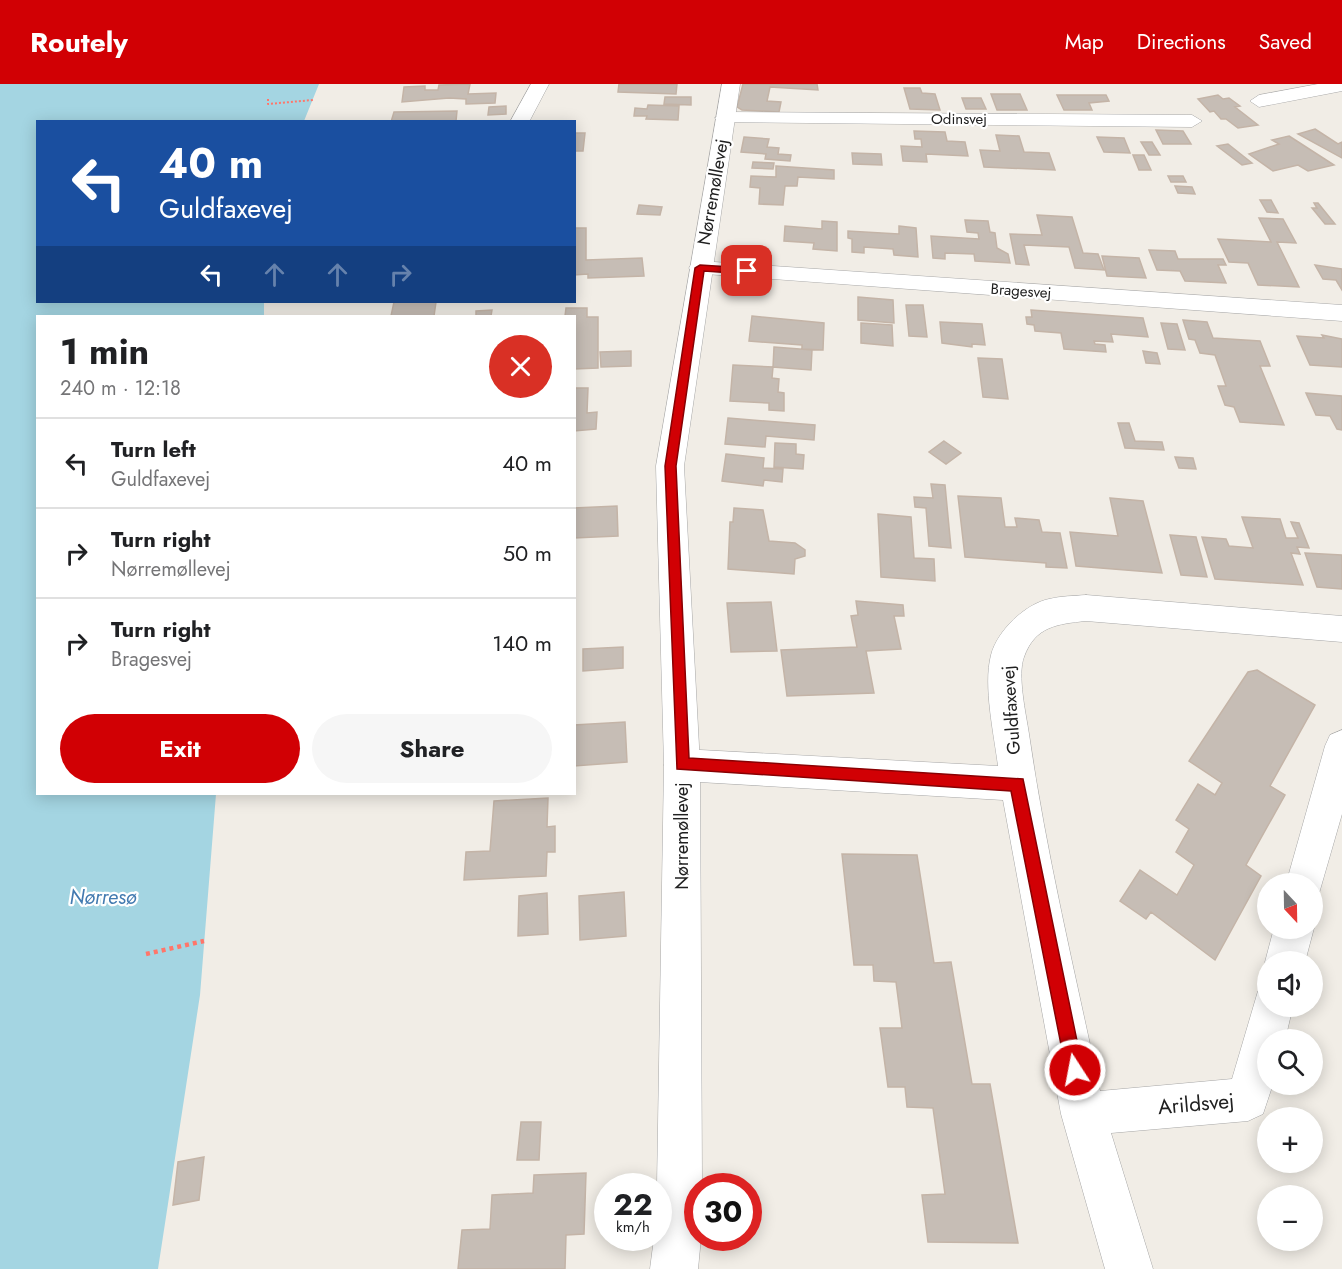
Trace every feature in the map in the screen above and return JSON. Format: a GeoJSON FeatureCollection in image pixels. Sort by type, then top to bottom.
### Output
{"type":"FeatureCollection","features":[{"type":"Feature","properties":{"kind":"street"},"geometry":{"type":"LineString","coordinates":[[520,120],[540,84]]}},
{"type":"Feature","properties":{"kind":"street","name":"Nørremøllevej"},"geometry":{"type":"LineString","coordinates":[[674,1269],[679,1228],[682,765],[670,466],[731,84]]}},
{"type":"Feature","properties":{"kind":"street"},"geometry":{"type":"LineString","coordinates":[[1259,101],[1342,85]]}},
{"type":"Feature","properties":{"kind":"street","name":"Odinsvej"},"geometry":{"type":"LineString","coordinates":[[725,118],[1192,121]]}},
{"type":"Feature","properties":{"kind":"street","name":"Bragesvej"},"geometry":{"type":"LineString","coordinates":[[700,268],[1342,313]]}},
{"type":"Feature","properties":{"kind":"street","name":"Guldfaxevej"},"geometry":{"type":"LineString","coordinates":[[1018,784],[1006,692],[1007,655],[1027,625],[1049,612],[1086,608],[1342,629]]}},
{"type":"Feature","properties":{"kind":"street"},"geometry":{"type":"LineString","coordinates":[[1308,873],[1342,746]]}},
{"type":"Feature","properties":{"kind":"street"},"geometry":{"type":"LineString","coordinates":[[682,765],[1018,784],[1083,1114],[1129,1269]]}},
{"type":"Feature","properties":{"kind":"street","name":"Arildsvej"},"geometry":{"type":"LineString","coordinates":[[1083,1114],[1248,1099],[1270,1017]]}},
{"type":"Feature","properties":{"kind":"path"},"geometry":{"type":"LineString","coordinates":[[268,99],[268,104],[313,100]]}},
{"type":"Feature","properties":{"kind":"path"},"geometry":{"type":"LineString","coordinates":[[146,954],[204,941]]}},
{"type":"Feature","properties":{"kind":"water","name":"Nørresø"},"geometry":{"type":"Polygon","coordinates":[[[0,84],[319,84],[304,120],[36,120],[36,303],[264,303],[264,315],[36,315],[36,795],[216,795],[200,995],[158,1269],[0,1269],[0,84]]]}},
{"type":"Feature","properties":{"kind":"building"},"geometry":{"type":"Polygon","coordinates":[[[470,84],[468,94],[496,93],[495,103],[466,104],[466,99],[449,98],[402,102],[404,87],[425,86],[425,90],[438,90],[439,85],[470,84]]]}},
{"type":"Feature","properties":{"kind":"building"},"geometry":{"type":"Polygon","coordinates":[[[619,84],[677,84],[676,94],[618,92],[619,84]]]}},
{"type":"Feature","properties":{"kind":"building"},"geometry":{"type":"Polygon","coordinates":[[[743,84],[817,84],[818,90],[770,87],[767,101],[781,102],[779,112],[742,110],[737,107],[743,84]]]}},
{"type":"Feature","properties":{"kind":"building"},"geometry":{"type":"Polygon","coordinates":[[[904,88],[920,88],[922,93],[935,94],[940,110],[910,109],[904,88]]]}},
{"type":"Feature","properties":{"kind":"building"},"geometry":{"type":"Polygon","coordinates":[[[991,94],[1020,94],[1027,110],[997,110],[991,94]]]}},
{"type":"Feature","properties":{"kind":"building"},"geometry":{"type":"Polygon","coordinates":[[[1057,95],[1106,95],[1109,101],[1089,103],[1092,110],[1064,110],[1057,95]]]}},
{"type":"Feature","properties":{"kind":"building"},"geometry":{"type":"Polygon","coordinates":[[[1218,95],[1223,99],[1229,98],[1240,106],[1235,107],[1258,125],[1238,128],[1226,119],[1221,119],[1214,111],[1210,112],[1198,99],[1218,95]]]}},
{"type":"Feature","properties":{"kind":"building"},"geometry":{"type":"Polygon","coordinates":[[[665,97],[691,97],[691,105],[664,104],[665,97]]]}},
{"type":"Feature","properties":{"kind":"building"},"geometry":{"type":"Polygon","coordinates":[[[962,98],[981,98],[986,109],[966,109],[962,98]]]}},
{"type":"Feature","properties":{"kind":"building"},"geometry":{"type":"Polygon","coordinates":[[[648,105],[679,106],[678,120],[646,119],[647,116],[634,116],[635,108],[647,109],[648,105]]]}},
{"type":"Feature","properties":{"kind":"building"},"geometry":{"type":"Polygon","coordinates":[[[506,106],[506,114],[488,115],[489,107],[506,106]]]}},
{"type":"Feature","properties":{"kind":"building"},"geometry":{"type":"Polygon","coordinates":[[[457,111],[456,120],[392,120],[394,112],[457,111]]]}},
{"type":"Feature","properties":{"kind":"building"},"geometry":{"type":"Polygon","coordinates":[[[1315,129],[1338,144],[1342,142],[1342,158],[1298,134],[1315,129]]]}},
{"type":"Feature","properties":{"kind":"building"},"geometry":{"type":"Polygon","coordinates":[[[1156,130],[1183,131],[1191,144],[1163,144],[1156,130]]]}},
{"type":"Feature","properties":{"kind":"building"},"geometry":{"type":"Polygon","coordinates":[[[914,131],[945,132],[947,141],[965,142],[968,156],[926,154],[927,162],[903,161],[901,146],[922,147],[921,139],[915,139],[914,131]]]}},
{"type":"Feature","properties":{"kind":"building"},"geometry":{"type":"Polygon","coordinates":[[[576,133],[585,133],[583,151],[576,151],[576,133]]]}},
{"type":"Feature","properties":{"kind":"building"},"geometry":{"type":"Polygon","coordinates":[[[996,135],[1019,136],[1024,152],[1049,153],[1055,170],[984,167],[980,150],[1000,151],[996,135]]]}},
{"type":"Feature","properties":{"kind":"building"},"geometry":{"type":"Polygon","coordinates":[[[1289,136],[1334,165],[1308,171],[1298,165],[1273,171],[1249,154],[1279,144],[1272,140],[1289,136]]]}},
{"type":"Feature","properties":{"kind":"building"},"geometry":{"type":"Polygon","coordinates":[[[744,137],[769,139],[767,147],[779,148],[778,154],[791,155],[790,161],[765,159],[766,154],[741,152],[744,137]]]}},
{"type":"Feature","properties":{"kind":"building"},"geometry":{"type":"Polygon","coordinates":[[[1097,137],[1124,138],[1130,153],[1104,152],[1097,137]]]}},
{"type":"Feature","properties":{"kind":"building"},"geometry":{"type":"Polygon","coordinates":[[[1141,142],[1152,142],[1160,155],[1149,155],[1141,142]]]}},
{"type":"Feature","properties":{"kind":"building"},"geometry":{"type":"Polygon","coordinates":[[[1228,144],[1252,163],[1242,165],[1217,146],[1228,144]]]}},
{"type":"Feature","properties":{"kind":"building"},"geometry":{"type":"Polygon","coordinates":[[[852,153],[881,154],[882,165],[853,164],[852,153]]]}},
{"type":"Feature","properties":{"kind":"building"},"geometry":{"type":"Polygon","coordinates":[[[1133,155],[1144,155],[1151,170],[1139,170],[1133,155]]]}},
{"type":"Feature","properties":{"kind":"building"},"geometry":{"type":"Polygon","coordinates":[[[753,162],[774,163],[773,169],[752,168],[753,162]]]}},
{"type":"Feature","properties":{"kind":"building"},"geometry":{"type":"Polygon","coordinates":[[[776,166],[834,170],[834,179],[798,177],[797,186],[785,186],[783,205],[759,204],[760,188],[750,187],[751,176],[776,177],[776,166]]]}},
{"type":"Feature","properties":{"kind":"building"},"geometry":{"type":"Polygon","coordinates":[[[1168,176],[1183,176],[1186,182],[1171,182],[1168,176]]]}},
{"type":"Feature","properties":{"kind":"building"},"geometry":{"type":"Polygon","coordinates":[[[1175,186],[1192,187],[1195,194],[1178,193],[1175,186]]]}},
{"type":"Feature","properties":{"kind":"building"},"geometry":{"type":"Polygon","coordinates":[[[1260,200],[1271,200],[1278,213],[1267,212],[1260,200]]]}},
{"type":"Feature","properties":{"kind":"building"},"geometry":{"type":"Polygon","coordinates":[[[1314,203],[1318,203],[1335,224],[1325,224],[1312,208],[1317,208],[1314,203]]]}},
{"type":"Feature","properties":{"kind":"building"},"geometry":{"type":"Polygon","coordinates":[[[639,205],[662,207],[660,215],[637,214],[639,205]]]}},
{"type":"Feature","properties":{"kind":"building"},"geometry":{"type":"Polygon","coordinates":[[[1037,215],[1072,217],[1083,253],[1098,254],[1104,270],[1075,268],[1069,247],[1024,245],[1029,265],[1016,264],[1010,234],[1042,235],[1037,215]]]}},
{"type":"Feature","properties":{"kind":"building"},"geometry":{"type":"Polygon","coordinates":[[[1259,218],[1283,219],[1296,243],[1277,242],[1299,287],[1258,285],[1248,263],[1229,262],[1218,239],[1271,242],[1259,218]]]}},
{"type":"Feature","properties":{"kind":"building"},"geometry":{"type":"Polygon","coordinates":[[[965,220],[988,221],[990,232],[995,233],[997,248],[1008,254],[1010,263],[975,261],[974,254],[945,253],[945,259],[933,258],[931,236],[979,239],[978,233],[967,232],[965,220]]]}},
{"type":"Feature","properties":{"kind":"building"},"geometry":{"type":"Polygon","coordinates":[[[822,221],[837,222],[837,251],[813,249],[814,243],[784,241],[785,226],[822,229],[822,221]]]}},
{"type":"Feature","properties":{"kind":"building"},"geometry":{"type":"Polygon","coordinates":[[[899,226],[916,228],[918,257],[894,255],[893,249],[864,247],[864,253],[852,252],[852,239],[848,238],[848,231],[899,234],[899,226]]]}},
{"type":"Feature","properties":{"kind":"building"},"geometry":{"type":"Polygon","coordinates":[[[576,228],[586,228],[586,260],[642,258],[644,276],[588,278],[588,274],[576,275],[576,228]]]}},
{"type":"Feature","properties":{"kind":"building"},"geometry":{"type":"Polygon","coordinates":[[[1149,250],[1175,251],[1178,259],[1223,259],[1226,265],[1218,265],[1226,283],[1185,281],[1180,271],[1157,270],[1149,250]]]}},
{"type":"Feature","properties":{"kind":"building"},"geometry":{"type":"Polygon","coordinates":[[[1102,256],[1139,258],[1146,278],[1107,276],[1102,256]]]}},
{"type":"Feature","properties":{"kind":"building"},"geometry":{"type":"Polygon","coordinates":[[[1315,265],[1342,269],[1342,290],[1336,280],[1323,279],[1315,265]]]}},
{"type":"Feature","properties":{"kind":"building"},"geometry":{"type":"Polygon","coordinates":[[[858,297],[893,300],[894,323],[858,320],[858,297]]]}},
{"type":"Feature","properties":{"kind":"building"},"geometry":{"type":"Polygon","coordinates":[[[394,303],[436,303],[434,315],[391,315],[394,303]]]}},
{"type":"Feature","properties":{"kind":"building"},"geometry":{"type":"Polygon","coordinates":[[[906,305],[923,305],[927,337],[909,336],[906,305]]]}},
{"type":"Feature","properties":{"kind":"building"},"geometry":{"type":"Polygon","coordinates":[[[566,308],[587,308],[587,317],[598,317],[598,368],[576,369],[576,315],[565,315],[566,308]]]}},
{"type":"Feature","properties":{"kind":"building"},"geometry":{"type":"Polygon","coordinates":[[[492,310],[491,315],[476,315],[476,311],[492,310]]]}},
{"type":"Feature","properties":{"kind":"building"},"geometry":{"type":"Polygon","coordinates":[[[1031,310],[1143,318],[1148,337],[1111,334],[1113,342],[1094,341],[1095,344],[1105,345],[1106,352],[1064,349],[1061,333],[1035,331],[1034,325],[1027,324],[1026,317],[1032,317],[1031,310]]]}},
{"type":"Feature","properties":{"kind":"building"},"geometry":{"type":"Polygon","coordinates":[[[752,316],[824,323],[823,350],[802,349],[802,345],[749,341],[752,316]]]}},
{"type":"Feature","properties":{"kind":"building"},"geometry":{"type":"Polygon","coordinates":[[[1183,320],[1207,322],[1213,338],[1260,341],[1270,366],[1260,366],[1284,425],[1240,422],[1234,407],[1225,405],[1218,386],[1226,386],[1215,355],[1200,353],[1195,340],[1189,339],[1183,320]]]}},
{"type":"Feature","properties":{"kind":"building"},"geometry":{"type":"Polygon","coordinates":[[[940,322],[982,324],[985,345],[972,344],[972,347],[942,343],[940,322]]]}},
{"type":"Feature","properties":{"kind":"building"},"geometry":{"type":"Polygon","coordinates":[[[861,323],[892,325],[893,346],[861,343],[861,323]]]}},
{"type":"Feature","properties":{"kind":"building"},"geometry":{"type":"Polygon","coordinates":[[[1161,323],[1177,324],[1185,350],[1168,349],[1161,323]]]}},
{"type":"Feature","properties":{"kind":"building"},"geometry":{"type":"Polygon","coordinates":[[[1322,335],[1342,339],[1342,367],[1310,365],[1297,336],[1324,338],[1322,335]]]}},
{"type":"Feature","properties":{"kind":"building"},"geometry":{"type":"Polygon","coordinates":[[[774,347],[812,350],[811,370],[773,367],[774,347]]]}},
{"type":"Feature","properties":{"kind":"building"},"geometry":{"type":"Polygon","coordinates":[[[631,351],[631,366],[601,367],[600,352],[631,351]]]}},
{"type":"Feature","properties":{"kind":"building"},"geometry":{"type":"Polygon","coordinates":[[[1143,351],[1157,353],[1160,364],[1146,363],[1143,351]]]}},
{"type":"Feature","properties":{"kind":"building"},"geometry":{"type":"Polygon","coordinates":[[[978,358],[1002,359],[1008,399],[983,397],[978,358]]]}},
{"type":"Feature","properties":{"kind":"building"},"geometry":{"type":"Polygon","coordinates":[[[733,365],[773,367],[772,378],[779,379],[778,392],[784,393],[784,411],[769,410],[769,403],[730,401],[733,365]]]}},
{"type":"Feature","properties":{"kind":"building"},"geometry":{"type":"Polygon","coordinates":[[[576,388],[588,388],[587,413],[597,412],[596,429],[576,431],[576,388]]]}},
{"type":"Feature","properties":{"kind":"building"},"geometry":{"type":"Polygon","coordinates":[[[1306,393],[1342,396],[1342,430],[1337,429],[1330,416],[1316,415],[1306,393]]]}},
{"type":"Feature","properties":{"kind":"building"},"geometry":{"type":"Polygon","coordinates":[[[728,418],[815,425],[814,440],[766,436],[765,447],[725,444],[728,418]]]}},
{"type":"Feature","properties":{"kind":"building"},"geometry":{"type":"Polygon","coordinates":[[[1118,423],[1129,423],[1135,441],[1162,442],[1164,450],[1125,448],[1118,423]]]}},
{"type":"Feature","properties":{"kind":"building"},"geometry":{"type":"Polygon","coordinates":[[[944,441],[961,453],[946,464],[929,452],[944,441]]]}},
{"type":"Feature","properties":{"kind":"building"},"geometry":{"type":"Polygon","coordinates":[[[775,443],[796,444],[796,454],[804,455],[803,469],[774,467],[775,443]]]}},
{"type":"Feature","properties":{"kind":"building"},"geometry":{"type":"Polygon","coordinates":[[[726,454],[764,458],[763,468],[783,469],[782,482],[764,480],[763,486],[722,481],[726,454]]]}},
{"type":"Feature","properties":{"kind":"building"},"geometry":{"type":"Polygon","coordinates":[[[1175,457],[1193,458],[1196,469],[1179,468],[1175,457]]]}},
{"type":"Feature","properties":{"kind":"building"},"geometry":{"type":"Polygon","coordinates":[[[931,484],[945,485],[951,548],[929,546],[926,508],[915,507],[914,497],[933,498],[931,484]]]}},
{"type":"Feature","properties":{"kind":"building"},"geometry":{"type":"Polygon","coordinates":[[[958,496],[1001,498],[1005,527],[1017,527],[1015,518],[1039,520],[1042,532],[1060,533],[1067,568],[1046,567],[1046,563],[965,557],[958,496]]]}},
{"type":"Feature","properties":{"kind":"building"},"geometry":{"type":"Polygon","coordinates":[[[1110,498],[1143,501],[1162,573],[1076,566],[1070,532],[1118,536],[1110,498]]]}},
{"type":"Feature","properties":{"kind":"building"},"geometry":{"type":"Polygon","coordinates":[[[617,506],[618,536],[576,538],[576,508],[617,506]]]}},
{"type":"Feature","properties":{"kind":"building"},"geometry":{"type":"Polygon","coordinates":[[[734,508],[763,510],[769,541],[795,543],[805,550],[805,556],[795,559],[794,574],[728,569],[730,522],[733,522],[734,508]]]}},
{"type":"Feature","properties":{"kind":"building"},"geometry":{"type":"Polygon","coordinates":[[[878,514],[911,517],[914,558],[934,559],[935,581],[881,577],[878,514]]]}},
{"type":"Feature","properties":{"kind":"building"},"geometry":{"type":"Polygon","coordinates":[[[1242,517],[1280,519],[1286,538],[1298,538],[1291,522],[1299,523],[1309,548],[1297,547],[1300,554],[1291,553],[1303,585],[1215,579],[1202,537],[1226,539],[1229,546],[1253,548],[1242,517]]]}},
{"type":"Feature","properties":{"kind":"building"},"geometry":{"type":"Polygon","coordinates":[[[1170,535],[1196,537],[1207,577],[1181,575],[1170,535]]]}},
{"type":"Feature","properties":{"kind":"building"},"geometry":{"type":"Polygon","coordinates":[[[1305,553],[1342,555],[1342,589],[1317,587],[1305,553]]]}},
{"type":"Feature","properties":{"kind":"building"},"geometry":{"type":"Polygon","coordinates":[[[856,601],[903,605],[904,616],[894,616],[901,649],[866,651],[874,693],[787,696],[781,650],[857,647],[851,616],[858,615],[856,601]]]}},
{"type":"Feature","properties":{"kind":"building"},"geometry":{"type":"Polygon","coordinates":[[[771,602],[777,651],[731,652],[727,603],[771,602]]]}},
{"type":"Feature","properties":{"kind":"building"},"geometry":{"type":"Polygon","coordinates":[[[623,647],[623,668],[583,671],[583,649],[623,647]]]}},
{"type":"Feature","properties":{"kind":"building"},"geometry":{"type":"Polygon","coordinates":[[[1257,670],[1315,705],[1270,786],[1285,795],[1246,865],[1257,873],[1257,883],[1215,960],[1151,912],[1146,919],[1120,901],[1140,870],[1177,895],[1194,865],[1176,852],[1189,829],[1176,820],[1198,784],[1215,795],[1222,783],[1189,761],[1248,672],[1257,670]]]}},
{"type":"Feature","properties":{"kind":"building"},"geometry":{"type":"Polygon","coordinates":[[[625,722],[627,762],[576,766],[576,725],[625,722]]]}},
{"type":"Feature","properties":{"kind":"building"},"geometry":{"type":"Polygon","coordinates":[[[548,798],[547,827],[555,826],[555,852],[547,852],[546,876],[464,880],[466,852],[490,851],[494,801],[548,798]]]}},
{"type":"Feature","properties":{"kind":"building"},"geometry":{"type":"Polygon","coordinates":[[[842,854],[917,855],[934,963],[951,962],[972,1084],[990,1084],[1018,1243],[928,1242],[922,1195],[945,1194],[933,1108],[907,1107],[905,1087],[888,1087],[880,1028],[902,1028],[896,982],[874,981],[873,965],[854,965],[842,854]]]}},
{"type":"Feature","properties":{"kind":"building"},"geometry":{"type":"Polygon","coordinates":[[[624,892],[626,936],[580,940],[579,896],[624,892]]]}},
{"type":"Feature","properties":{"kind":"building"},"geometry":{"type":"Polygon","coordinates":[[[547,893],[548,934],[518,936],[519,896],[547,893]]]}},
{"type":"Feature","properties":{"kind":"building"},"geometry":{"type":"Polygon","coordinates":[[[521,1122],[541,1122],[539,1160],[517,1160],[521,1122]]]}},
{"type":"Feature","properties":{"kind":"building"},"geometry":{"type":"Polygon","coordinates":[[[204,1157],[199,1200],[173,1205],[178,1162],[204,1157]]]}},
{"type":"Feature","properties":{"kind":"building"},"geometry":{"type":"Polygon","coordinates":[[[586,1173],[584,1234],[566,1235],[565,1269],[458,1269],[462,1230],[490,1229],[492,1195],[533,1193],[534,1175],[586,1173]]]}},
{"type":"Feature","properties":{"kind":"route"},"geometry":{"type":"LineString","coordinates":[[747,271],[700,268],[670,466],[682,765],[1018,784],[1075,1070]]}}]}
